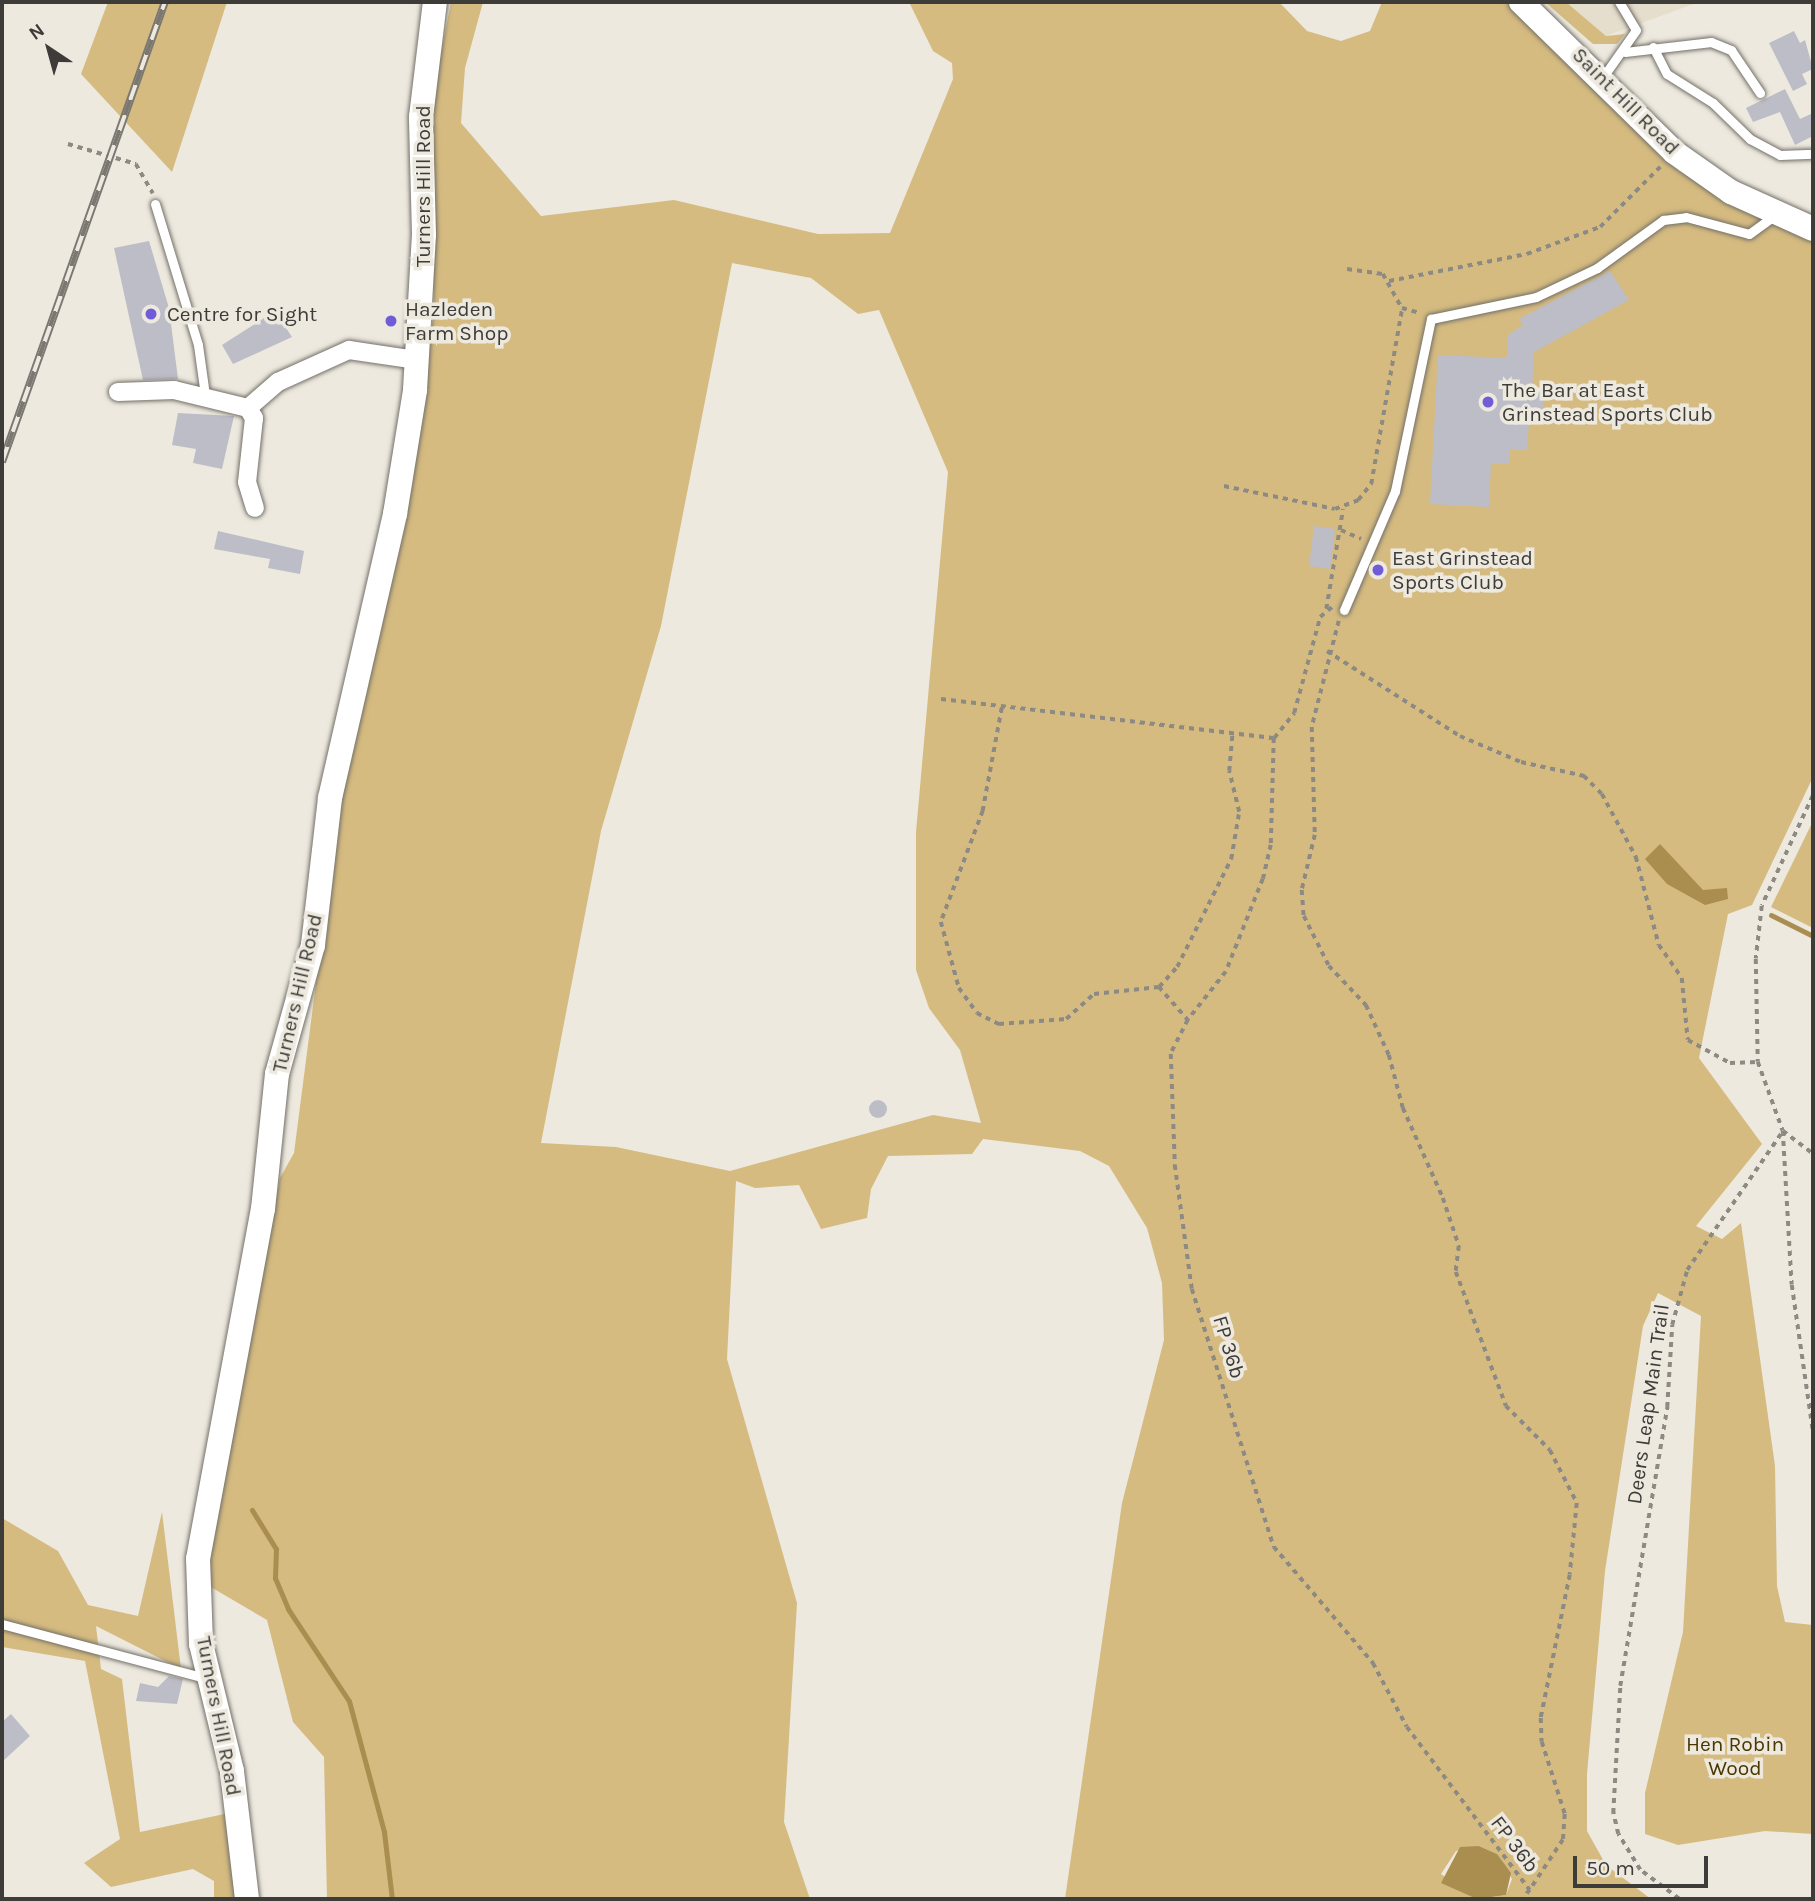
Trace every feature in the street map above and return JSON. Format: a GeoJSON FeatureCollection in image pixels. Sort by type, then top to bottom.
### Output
{"type":"FeatureCollection","features":[{"type":"Feature","properties":{"kind":"main road","name":"Turners Hill Road"},"geometry":{"type":"LineString","coordinates":[[247,1899],[232,1771],[201,1644],[198,1559],[263,1209],[277,1074],[313,945],[330,798],[395,514],[417,360],[421,117],[435,2]]}},
{"type":"Feature","properties":{"kind":"main road","name":"Saint Hill Road"},"geometry":{"type":"LineString","coordinates":[[1521,2],[1603,77],[1674,152],[1731,192],[1813,229]]}},
{"type":"Feature","properties":{"kind":"street"},"geometry":{"type":"LineString","coordinates":[[248,408],[278,382],[349,350],[417,360]]}},
{"type":"Feature","properties":{"kind":"street"},"geometry":{"type":"LineString","coordinates":[[118,392],[205,395],[248,408],[254,418],[247,482],[255,508]]}},
{"type":"Feature","properties":{"kind":"lane"},"geometry":{"type":"LineString","coordinates":[[1603,77],[1625,52],[1636,30],[1619,2]]}},
{"type":"Feature","properties":{"kind":"lane"},"geometry":{"type":"LineString","coordinates":[[1625,52],[1711,42],[1731,50],[1760,93]]}},
{"type":"Feature","properties":{"kind":"lane"},"geometry":{"type":"LineString","coordinates":[[1653,47],[1667,74],[1713,103],[1750,139],[1780,155],[1813,154]]}},
{"type":"Feature","properties":{"kind":"lane"},"geometry":{"type":"LineString","coordinates":[[155,204],[198,345],[205,395]]}},
{"type":"Feature","properties":{"kind":"lane"},"geometry":{"type":"LineString","coordinates":[[1344,610],[1376,545],[1395,491],[1432,319],[1536,296],[1597,268],[1663,220],[1686,217],[1749,233],[1777,214]]}},
{"type":"Feature","properties":{"kind":"lane"},"geometry":{"type":"LineString","coordinates":[[2,1624],[210,1680]]}},
{"type":"Feature","properties":{"kind":"path"},"geometry":{"type":"LineString","coordinates":[[68,144],[136,164],[151,183],[155,204]]}},
{"type":"Feature","properties":{"kind":"path"},"geometry":{"type":"LineString","coordinates":[[1389,281],[1527,254],[1600,227],[1674,152]]}},
{"type":"Feature","properties":{"kind":"path"},"geometry":{"type":"LineString","coordinates":[[941,699],[1232,736],[1274,738],[1285,732],[1294,713],[1326,609],[1343,508],[1371,484],[1402,308],[1389,281],[1375,270],[1347,270]]}},
{"type":"Feature","properties":{"kind":"path"},"geometry":{"type":"LineString","coordinates":[[1402,308],[1432,319]]}},
{"type":"Feature","properties":{"kind":"path"},"geometry":{"type":"LineString","coordinates":[[1224,486],[1343,508]]}},
{"type":"Feature","properties":{"kind":"path"},"geometry":{"type":"LineString","coordinates":[[1341,530],[1376,545]]}},
{"type":"Feature","properties":{"kind":"path"},"geometry":{"type":"LineString","coordinates":[[1344,610],[1327,651],[1312,727],[1315,835],[1302,890],[1304,915],[1329,966],[1366,1005],[1389,1055],[1403,1108],[1455,1234],[1456,1272],[1506,1406],[1550,1450],[1577,1503],[1570,1575],[1541,1718],[1542,1742],[1565,1814],[1563,1840],[1530,1890]]}},
{"type":"Feature","properties":{"kind":"path"},"geometry":{"type":"LineString","coordinates":[[1327,651],[1460,736],[1521,762],[1584,776],[1602,794],[1636,857],[1658,945],[1682,978],[1688,1040],[1730,1063],[1758,1062]]}},
{"type":"Feature","properties":{"kind":"path"},"geometry":{"type":"LineString","coordinates":[[1002,708],[983,811],[947,892],[941,922],[959,988],[977,1013],[999,1024],[1043,1025],[1066,1018],[1094,994],[1159,987],[1194,940],[1231,859],[1239,812],[1229,771],[1232,736]]}},
{"type":"Feature","properties":{"kind":"path","name":"FP 36b"},"geometry":{"type":"LineString","coordinates":[[1274,738],[1271,845],[1263,879],[1226,972],[1188,1020],[1169,1074],[1192,1289],[1274,1547],[1373,1663],[1408,1727],[1530,1890],[1524,1899]]}},
{"type":"Feature","properties":{"kind":"path"},"geometry":{"type":"LineString","coordinates":[[1813,796],[1762,906],[1758,1062],[1783,1131],[1792,1285],[1813,1431]]}},
{"type":"Feature","properties":{"kind":"path"},"geometry":{"type":"LineString","coordinates":[[1159,987],[1188,1020]]}},
{"type":"Feature","properties":{"kind":"path"},"geometry":{"type":"LineString","coordinates":[[1783,1131],[1813,1154]]}},
{"type":"Feature","properties":{"kind":"path","name":"Deers Leap Main Trail"},"geometry":{"type":"LineString","coordinates":[[1679,1899],[1640,1870],[1618,1835],[1613,1813],[1620,1686],[1667,1407],[1672,1325],[1687,1270],[1783,1131]]}},
{"type":"Feature","properties":{"kind":"shaded area"},"geometry":{"type":"Polygon","coordinates":[[[1566,2],[1699,2],[1606,36],[1566,2]]]}},
{"type":"Feature","properties":{"kind":"shaded area"},"geometry":{"type":"Polygon","coordinates":[[[1660,844],[1703,890],[1727,888],[1728,899],[1705,905],[1667,884],[1645,859],[1660,844]]]}},
{"type":"Feature","properties":{"kind":"shaded area"},"geometry":{"type":"Polygon","coordinates":[[[1479,1846],[1497,1854],[1511,1873],[1506,1895],[1477,1899],[1441,1883],[1460,1847],[1479,1846]]]}},
{"type":"Feature","properties":{"kind":"green space"},"geometry":{"type":"Polygon","coordinates":[[[108,2],[227,2],[172,172],[81,74],[108,2]]]}},
{"type":"Feature","properties":{"kind":"green space","name":"Hen Robin Wood"},"geometry":{"type":"Polygon","coordinates":[[[451,2],[483,2],[465,68],[461,123],[541,216],[674,200],[818,234],[890,233],[953,79],[952,63],[933,51],[909,2],[1279,2],[1307,31],[1341,41],[1370,31],[1382,2],[1507,2],[1679,171],[1813,236],[1813,777],[1752,905],[1728,914],[1699,1058],[1762,1144],[1696,1226],[1722,1239],[1741,1223],[1775,1466],[1777,1586],[1785,1622],[1813,1625],[1813,1834],[1765,1831],[1678,1845],[1645,1834],[1645,1793],[1683,1632],[1701,1316],[1658,1293],[1643,1326],[1605,1571],[1587,1774],[1587,1831],[1606,1865],[1651,1899],[1478,1899],[1506,1895],[1512,1879],[1497,1854],[1479,1846],[1456,1851],[1441,1874],[1477,1899],[1065,1899],[1122,1503],[1164,1340],[1162,1283],[1147,1228],[1109,1166],[1080,1151],[983,1139],[972,1154],[888,1156],[871,1189],[867,1218],[821,1229],[799,1185],[755,1188],[736,1181],[727,1359],[797,1603],[784,1822],[810,1899],[327,1899],[324,1757],[293,1722],[267,1620],[209,1586],[210,1545],[280,1178],[294,1153],[339,805],[412,466],[434,311],[429,115],[451,2]],[[732,263],[661,626],[601,831],[541,1143],[616,1147],[730,1171],[933,1115],[981,1123],[960,1050],[929,1008],[916,970],[916,832],[948,472],[879,310],[858,314],[811,278],[732,263]]]}},
{"type":"Feature","properties":{"kind":"green space"},"geometry":{"type":"Polygon","coordinates":[[[1545,2],[1566,2],[1606,36],[1625,34],[1617,44],[1593,44],[1545,2]]]}},
{"type":"Feature","properties":{"kind":"green space"},"geometry":{"type":"Polygon","coordinates":[[[1813,821],[1813,928],[1771,907],[1813,821]]]}},
{"type":"Feature","properties":{"kind":"green space"},"geometry":{"type":"Polygon","coordinates":[[[162,1512],[181,1669],[96,1626],[101,1669],[122,1679],[140,1832],[229,1813],[239,1899],[214,1899],[214,1881],[193,1869],[111,1887],[84,1863],[120,1839],[85,1661],[2,1647],[2,1518],[58,1551],[88,1605],[138,1616],[162,1512]]]}},
{"type":"Feature","properties":{"kind":"building"},"geometry":{"type":"Polygon","coordinates":[[[1794,31],[1800,43],[1805,40],[1813,69],[1802,74],[1807,84],[1793,91],[1769,43],[1794,31]]]}},
{"type":"Feature","properties":{"kind":"building"},"geometry":{"type":"Polygon","coordinates":[[[1785,89],[1800,119],[1813,113],[1813,136],[1795,145],[1780,112],[1753,122],[1746,108],[1785,89]]]}},
{"type":"Feature","properties":{"kind":"building","name":"Centre for Sight"},"geometry":{"type":"Polygon","coordinates":[[[149,241],[169,308],[178,379],[143,380],[114,248],[149,241]]]}},
{"type":"Feature","properties":{"kind":"building","name":"East Grinstead Sports Club"},"geometry":{"type":"Polygon","coordinates":[[[1610,271],[1629,300],[1534,352],[1532,391],[1544,392],[1543,422],[1529,421],[1527,450],[1510,450],[1510,464],[1491,463],[1489,507],[1430,504],[1438,355],[1507,358],[1508,335],[1523,325],[1519,319],[1610,271]]]}},
{"type":"Feature","properties":{"kind":"building"},"geometry":{"type":"Polygon","coordinates":[[[275,311],[292,337],[233,364],[222,345],[275,311]]]}},
{"type":"Feature","properties":{"kind":"building"},"geometry":{"type":"Polygon","coordinates":[[[178,413],[234,416],[222,469],[193,463],[196,449],[172,445],[178,413]]]}},
{"type":"Feature","properties":{"kind":"building"},"geometry":{"type":"Polygon","coordinates":[[[1314,526],[1335,529],[1330,569],[1309,566],[1314,526]]]}},
{"type":"Feature","properties":{"kind":"building"},"geometry":{"type":"Polygon","coordinates":[[[218,531],[304,551],[300,574],[268,568],[270,559],[214,549],[218,531]]]}},
{"type":"Feature","properties":{"kind":"building"},"geometry":{"type":"Polygon","coordinates":[[[878,1100],[886,1105],[887,1109],[882,1117],[878,1118],[870,1113],[869,1109],[874,1101],[878,1100]]]}},
{"type":"Feature","properties":{"kind":"building"},"geometry":{"type":"Polygon","coordinates":[[[169,1676],[183,1679],[177,1704],[136,1701],[140,1683],[158,1687],[169,1676]]]}},
{"type":"Feature","properties":{"kind":"building"},"geometry":{"type":"Polygon","coordinates":[[[11,1714],[30,1736],[2,1762],[2,1722],[11,1714]]]}},
{"type":"Feature","properties":{"kind":"waterway"},"geometry":{"type":"LineString","coordinates":[[1771,915],[1813,936]]}},
{"type":"Feature","properties":{"kind":"waterway"},"geometry":{"type":"LineString","coordinates":[[252,1510],[276,1549],[275,1578],[288,1609],[349,1701],[384,1832],[392,1899]]}},
{"type":"Feature","properties":{"kind":"railway"},"geometry":{"type":"LineString","coordinates":[[2,462],[165,2]]}},
{"type":"Feature","properties":{"kind":"place","name":"Centre for Sight"},"geometry":{"type":"Point","coordinates":[151,314]}},
{"type":"Feature","properties":{"kind":"place","name":"Hazleden Farm Shop"},"geometry":{"type":"Point","coordinates":[391,321]}},
{"type":"Feature","properties":{"kind":"place","name":"The Bar at East Grinstead Sports Club"},"geometry":{"type":"Point","coordinates":[1488,402]}},
{"type":"Feature","properties":{"kind":"place","name":"East Grinstead Sports Club"},"geometry":{"type":"Point","coordinates":[1378,570]}}]}
